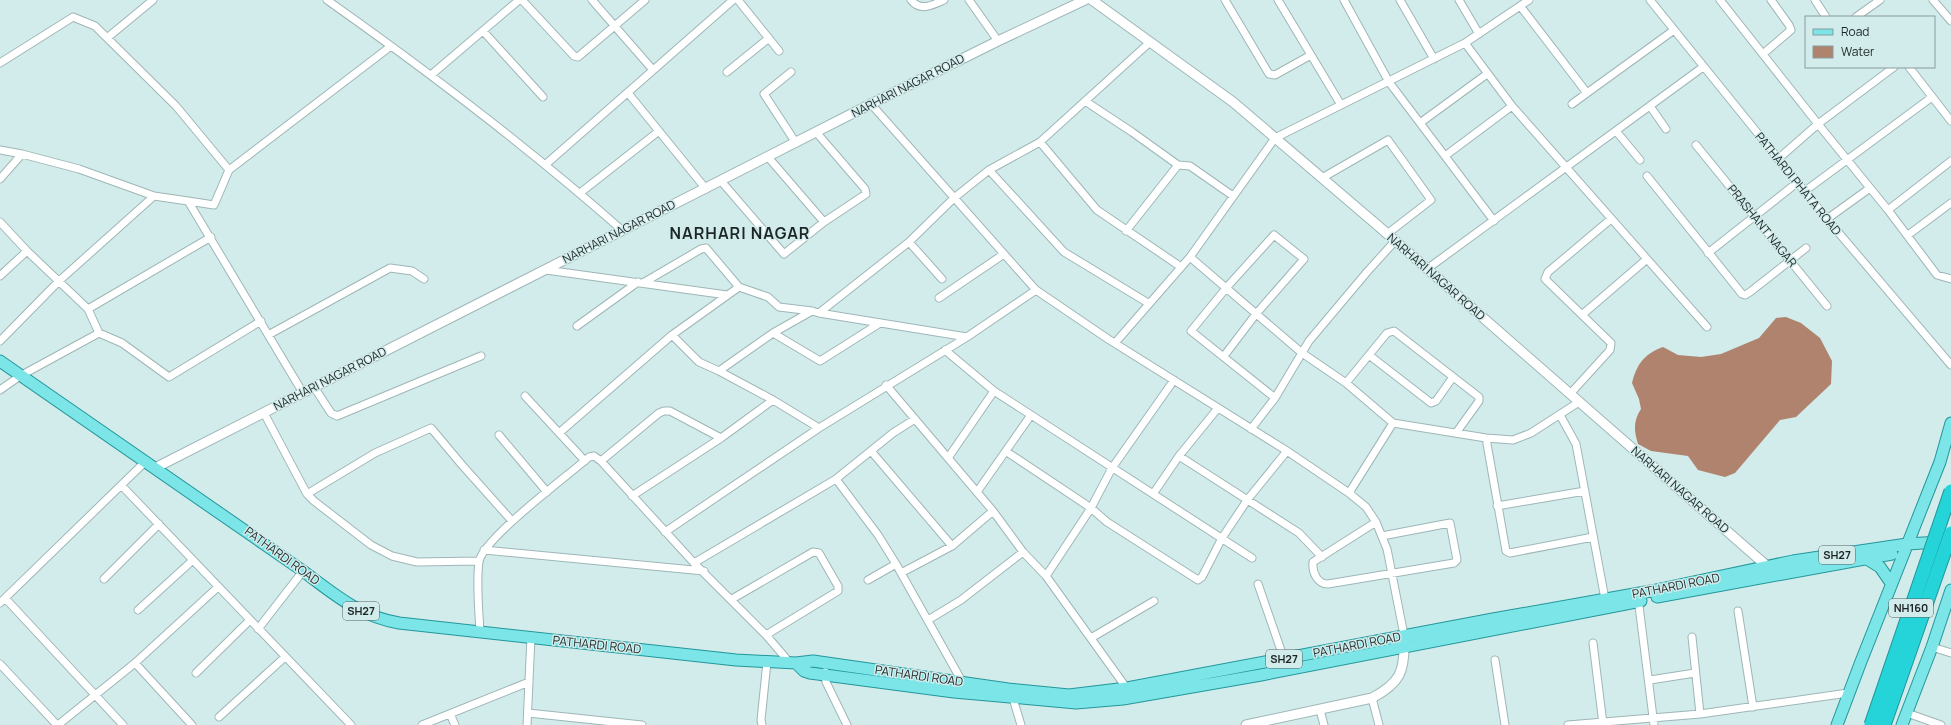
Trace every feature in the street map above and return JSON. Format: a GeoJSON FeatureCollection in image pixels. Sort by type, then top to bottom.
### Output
{"type":"FeatureCollection","features":[{"type":"Feature","properties":{"kind":"highway","name":"NH160"},"geometry":{"type":"LineString","coordinates":[[1871,725],[1951,491]]}},
{"type":"Feature","properties":{"kind":"highway","name":"NH160"},"geometry":{"type":"LineString","coordinates":[[1884,725],[1951,533]]}},
{"type":"Feature","properties":{"kind":"main road","name":"PATHARDI ROAD"},"geometry":{"type":"LineString","coordinates":[[0,361],[146,461],[303,571],[347,604],[372,617],[399,623],[736,660],[793,663],[812,661],[964,682],[1011,694],[1069,695],[1129,693],[1284,659],[1404,635],[1605,599],[1638,597]]}},
{"type":"Feature","properties":{"kind":"main road"},"geometry":{"type":"LineString","coordinates":[[1837,725],[1848,693],[1940,462],[1951,423]]}},
{"type":"Feature","properties":{"kind":"main road","name":"SH27"},"geometry":{"type":"LineString","coordinates":[[1771,571],[1793,561],[1951,542]]}},
{"type":"Feature","properties":{"kind":"main road"},"geometry":{"type":"LineString","coordinates":[[1129,693],[1261,675],[1771,571],[1867,559],[1905,548],[1951,550]]}},
{"type":"Feature","properties":{"kind":"main road"},"geometry":{"type":"LineString","coordinates":[[1867,559],[1880,568],[1891,584]]}},
{"type":"Feature","properties":{"kind":"main road"},"geometry":{"type":"LineString","coordinates":[[1902,725],[1949,602],[1951,590]]}},
{"type":"Feature","properties":{"kind":"main road"},"geometry":{"type":"LineString","coordinates":[[793,663],[804,671],[825,675],[966,694],[1011,694]]}},
{"type":"Feature","properties":{"kind":"street"},"geometry":{"type":"LineString","coordinates":[[107,38],[153,0]]}},
{"type":"Feature","properties":{"kind":"street"},"geometry":{"type":"LineString","coordinates":[[326,0],[431,75],[580,193],[623,231]]}},
{"type":"Feature","properties":{"kind":"street"},"geometry":{"type":"LineString","coordinates":[[431,75],[519,0]]}},
{"type":"Feature","properties":{"kind":"street"},"geometry":{"type":"LineString","coordinates":[[522,0],[577,57],[582,56],[645,0]]}},
{"type":"Feature","properties":{"kind":"street"},"geometry":{"type":"LineString","coordinates":[[592,0],[653,70]]}},
{"type":"Feature","properties":{"kind":"street"},"geometry":{"type":"LineString","coordinates":[[545,165],[733,0]]}},
{"type":"Feature","properties":{"kind":"street"},"geometry":{"type":"LineString","coordinates":[[738,0],[778,51]]}},
{"type":"Feature","properties":{"kind":"street"},"geometry":{"type":"LineString","coordinates":[[911,0],[916,5],[922,7],[944,0]]}},
{"type":"Feature","properties":{"kind":"street"},"geometry":{"type":"LineString","coordinates":[[969,0],[998,41]]}},
{"type":"Feature","properties":{"kind":"street","name":"NARHARI NAGAR ROAD"},"geometry":{"type":"LineString","coordinates":[[155,468],[871,104],[1085,0]]}},
{"type":"Feature","properties":{"kind":"street","name":"NARHARI NAGAR ROAD"},"geometry":{"type":"LineString","coordinates":[[1092,0],[1233,102],[1387,234],[1771,571]]}},
{"type":"Feature","properties":{"kind":"street"},"geometry":{"type":"LineString","coordinates":[[1225,0],[1269,74],[1275,75],[1311,55]]}},
{"type":"Feature","properties":{"kind":"street"},"geometry":{"type":"LineString","coordinates":[[1278,0],[1341,105]]}},
{"type":"Feature","properties":{"kind":"street"},"geometry":{"type":"LineString","coordinates":[[1344,0],[1389,82],[1494,221]]}},
{"type":"Feature","properties":{"kind":"street"},"geometry":{"type":"LineString","coordinates":[[1400,0],[1434,59]]}},
{"type":"Feature","properties":{"kind":"street"},"geometry":{"type":"LineString","coordinates":[[1459,0],[1479,34]]}},
{"type":"Feature","properties":{"kind":"street"},"geometry":{"type":"LineString","coordinates":[[1115,343],[1148,303],[1190,257],[1275,138],[1434,59],[1479,34],[1530,0]]}},
{"type":"Feature","properties":{"kind":"street","name":"PATHARDI PHATA ROAD"},"geometry":{"type":"LineString","coordinates":[[1650,0],[1827,219],[1951,365]]}},
{"type":"Feature","properties":{"kind":"street"},"geometry":{"type":"LineString","coordinates":[[1720,0],[1908,235],[1937,275],[1951,279]]}},
{"type":"Feature","properties":{"kind":"street"},"geometry":{"type":"LineString","coordinates":[[1764,54],[1791,30],[1771,0]]}},
{"type":"Feature","properties":{"kind":"street"},"geometry":{"type":"LineString","coordinates":[[1815,0],[1825,16]]}},
{"type":"Feature","properties":{"kind":"street"},"geometry":{"type":"LineString","coordinates":[[1857,16],[1880,0]]}},
{"type":"Feature","properties":{"kind":"street"},"geometry":{"type":"LineString","coordinates":[[1933,0],[1951,21]]}},
{"type":"Feature","properties":{"kind":"street"},"geometry":{"type":"LineString","coordinates":[[1521,7],[1587,93]]}},
{"type":"Feature","properties":{"kind":"street"},"geometry":{"type":"LineString","coordinates":[[0,63],[73,17],[95,26],[176,106],[229,170]]}},
{"type":"Feature","properties":{"kind":"street"},"geometry":{"type":"LineString","coordinates":[[1572,104],[1674,30]]}},
{"type":"Feature","properties":{"kind":"street"},"geometry":{"type":"LineString","coordinates":[[483,31],[543,97]]}},
{"type":"Feature","properties":{"kind":"street"},"geometry":{"type":"LineString","coordinates":[[727,72],[769,38]]}},
{"type":"Feature","properties":{"kind":"street"},"geometry":{"type":"LineString","coordinates":[[719,371],[773,333],[816,312],[909,242],[954,198],[989,170],[1040,142],[1149,42]]}},
{"type":"Feature","properties":{"kind":"street"},"geometry":{"type":"LineString","coordinates":[[1464,42],[1512,106],[1707,328]]}},
{"type":"Feature","properties":{"kind":"street"},"geometry":{"type":"LineString","coordinates":[[0,150],[22,154],[79,169],[154,196],[214,205],[229,170],[391,46]]}},
{"type":"Feature","properties":{"kind":"street"},"geometry":{"type":"LineString","coordinates":[[1427,269],[1704,67]]}},
{"type":"Feature","properties":{"kind":"street"},"geometry":{"type":"LineString","coordinates":[[1778,159],[1818,124],[1893,68]]}},
{"type":"Feature","properties":{"kind":"street"},"geometry":{"type":"LineString","coordinates":[[1910,68],[1951,121]]}},
{"type":"Feature","properties":{"kind":"street"},"geometry":{"type":"LineString","coordinates":[[791,72],[764,94],[796,143]]}},
{"type":"Feature","properties":{"kind":"street"},"geometry":{"type":"LineString","coordinates":[[1420,123],[1487,74]]}},
{"type":"Feature","properties":{"kind":"street"},"geometry":{"type":"LineString","coordinates":[[628,93],[706,188]]}},
{"type":"Feature","properties":{"kind":"street"},"geometry":{"type":"LineString","coordinates":[[1805,191],[1932,97]]}},
{"type":"Feature","properties":{"kind":"street"},"geometry":{"type":"LineString","coordinates":[[1085,101],[1132,132],[1178,166],[1190,166],[1233,196]]}},
{"type":"Feature","properties":{"kind":"street"},"geometry":{"type":"LineString","coordinates":[[871,104],[1036,290],[1115,343],[1287,451],[1349,493],[1366,507],[1376,522],[1382,536],[1392,573],[1404,635],[1404,664],[1398,678],[1385,691],[1372,698],[1274,722],[1246,725]]}},
{"type":"Feature","properties":{"kind":"street"},"geometry":{"type":"LineString","coordinates":[[1445,156],[1512,106]]}},
{"type":"Feature","properties":{"kind":"street"},"geometry":{"type":"LineString","coordinates":[[1650,106],[1666,129]]}},
{"type":"Feature","properties":{"kind":"street"},"geometry":{"type":"LineString","coordinates":[[580,193],[660,131]]}},
{"type":"Feature","properties":{"kind":"street"},"geometry":{"type":"LineString","coordinates":[[1616,131],[1640,160]]}},
{"type":"Feature","properties":{"kind":"street"},"geometry":{"type":"LineString","coordinates":[[721,181],[784,254],[824,222],[866,194],[865,189],[816,132]]}},
{"type":"Feature","properties":{"kind":"street"},"geometry":{"type":"LineString","coordinates":[[1322,178],[1388,140],[1431,200],[1387,234]]}},
{"type":"Feature","properties":{"kind":"street"},"geometry":{"type":"LineString","coordinates":[[1040,142],[1092,205],[1126,231],[1181,267]]}},
{"type":"Feature","properties":{"kind":"street","name":"PRASHANT NAGAR"},"geometry":{"type":"LineString","coordinates":[[1696,145],[1827,306]]}},
{"type":"Feature","properties":{"kind":"street"},"geometry":{"type":"LineString","coordinates":[[0,179],[22,154]]}},
{"type":"Feature","properties":{"kind":"street"},"geometry":{"type":"LineString","coordinates":[[768,157],[824,222]]}},
{"type":"Feature","properties":{"kind":"street"},"geometry":{"type":"LineString","coordinates":[[1888,210],[1951,161]]}},
{"type":"Feature","properties":{"kind":"street"},"geometry":{"type":"LineString","coordinates":[[1126,231],[1178,166]]}},
{"type":"Feature","properties":{"kind":"street"},"geometry":{"type":"LineString","coordinates":[[989,170],[1064,252],[1148,303]]}},
{"type":"Feature","properties":{"kind":"street"},"geometry":{"type":"LineString","coordinates":[[1646,176],[1708,253],[1745,294],[1806,248]]}},
{"type":"Feature","properties":{"kind":"street"},"geometry":{"type":"LineString","coordinates":[[1708,253],[1798,182]]}},
{"type":"Feature","properties":{"kind":"street"},"geometry":{"type":"LineString","coordinates":[[1827,219],[1870,188]]}},
{"type":"Feature","properties":{"kind":"street"},"geometry":{"type":"LineString","coordinates":[[0,341],[59,281],[154,196]]}},
{"type":"Feature","properties":{"kind":"street"},"geometry":{"type":"LineString","coordinates":[[188,201],[270,334],[303,392]]}},
{"type":"Feature","properties":{"kind":"street"},"geometry":{"type":"LineString","coordinates":[[1908,235],[1951,203]]}},
{"type":"Feature","properties":{"kind":"street"},"geometry":{"type":"LineString","coordinates":[[1570,394],[1610,350],[1611,347],[1609,339],[1546,279],[1548,272],[1611,219]]}},
{"type":"Feature","properties":{"kind":"street"},"geometry":{"type":"LineString","coordinates":[[0,222],[27,251],[88,309],[99,333],[122,343],[169,377],[261,321]]}},
{"type":"Feature","properties":{"kind":"street"},"geometry":{"type":"LineString","coordinates":[[1224,356],[1256,314],[1304,259],[1274,235],[1227,287],[1191,331],[1275,398]]}},
{"type":"Feature","properties":{"kind":"street"},"geometry":{"type":"LineString","coordinates":[[88,309],[211,237]]}},
{"type":"Feature","properties":{"kind":"street"},"geometry":{"type":"LineString","coordinates":[[1250,429],[1275,398],[1309,340],[1395,241]]}},
{"type":"Feature","properties":{"kind":"street"},"geometry":{"type":"LineString","coordinates":[[909,242],[942,280]]}},
{"type":"Feature","properties":{"kind":"street"},"geometry":{"type":"LineString","coordinates":[[576,326],[641,283],[701,249],[706,248],[739,287],[768,297],[779,307],[967,337]]}},
{"type":"Feature","properties":{"kind":"street"},"geometry":{"type":"LineString","coordinates":[[0,276],[27,251]]}},
{"type":"Feature","properties":{"kind":"street"},"geometry":{"type":"LineString","coordinates":[[939,298],[1004,254]]}},
{"type":"Feature","properties":{"kind":"street"},"geometry":{"type":"LineString","coordinates":[[1190,257],[1227,287],[1302,353],[1346,383],[1393,423],[1486,438],[1513,440],[1523,437],[1560,416],[1579,402]]}},
{"type":"Feature","properties":{"kind":"street"},"geometry":{"type":"LineString","coordinates":[[1583,314],[1647,259]]}},
{"type":"Feature","properties":{"kind":"street"},"geometry":{"type":"LineString","coordinates":[[270,334],[390,268],[412,271],[424,279]]}},
{"type":"Feature","properties":{"kind":"street"},"geometry":{"type":"LineString","coordinates":[[546,270],[727,295]]}},
{"type":"Feature","properties":{"kind":"street"},"geometry":{"type":"LineString","coordinates":[[560,432],[672,334],[739,287]]}},
{"type":"Feature","properties":{"kind":"street"},"geometry":{"type":"LineString","coordinates":[[665,532],[819,428],[886,385],[967,337],[1036,290]]}},
{"type":"Feature","properties":{"kind":"street"},"geometry":{"type":"LineString","coordinates":[[773,333],[820,361],[880,323]]}},
{"type":"Feature","properties":{"kind":"street"},"geometry":{"type":"LineString","coordinates":[[1346,383],[1387,333],[1394,331],[1477,395],[1479,399],[1456,433]]}},
{"type":"Feature","properties":{"kind":"street"},"geometry":{"type":"LineString","coordinates":[[0,390],[20,376],[99,333]]}},
{"type":"Feature","properties":{"kind":"street"},"geometry":{"type":"LineString","coordinates":[[672,334],[697,361],[773,400],[819,428]]}},
{"type":"Feature","properties":{"kind":"street"},"geometry":{"type":"LineString","coordinates":[[945,350],[994,391],[1252,558]]}},
{"type":"Feature","properties":{"kind":"street"},"geometry":{"type":"LineString","coordinates":[[1369,355],[1431,403],[1436,401],[1453,377]]}},
{"type":"Feature","properties":{"kind":"street"},"geometry":{"type":"LineString","coordinates":[[314,387],[331,413],[337,416],[481,356]]}},
{"type":"Feature","properties":{"kind":"street"},"geometry":{"type":"LineString","coordinates":[[1046,576],[1091,508],[1112,468],[1174,380]]}},
{"type":"Feature","properties":{"kind":"street"},"geometry":{"type":"LineString","coordinates":[[886,385],[993,511],[1023,552],[1046,576],[1129,693]]}},
{"type":"Feature","properties":{"kind":"street"},"geometry":{"type":"LineString","coordinates":[[948,458],[994,391]]}},
{"type":"Feature","properties":{"kind":"street"},"geometry":{"type":"LineString","coordinates":[[525,396],[560,432],[584,461]]}},
{"type":"Feature","properties":{"kind":"street"},"geometry":{"type":"LineString","coordinates":[[632,496],[721,438],[773,400]]}},
{"type":"Feature","properties":{"kind":"street"},"geometry":{"type":"LineString","coordinates":[[1153,494],[1179,456],[1218,408]]}},
{"type":"Feature","properties":{"kind":"street"},"geometry":{"type":"LineString","coordinates":[[600,461],[659,413],[664,411],[670,411],[721,438]]}},
{"type":"Feature","properties":{"kind":"street"},"geometry":{"type":"LineString","coordinates":[[264,413],[307,494],[363,539],[392,556],[417,562],[479,561]]}},
{"type":"Feature","properties":{"kind":"street"},"geometry":{"type":"LineString","coordinates":[[977,492],[1031,415]]}},
{"type":"Feature","properties":{"kind":"street"},"geometry":{"type":"LineString","coordinates":[[1560,416],[1576,444],[1605,599]]}},
{"type":"Feature","properties":{"kind":"street"},"geometry":{"type":"LineString","coordinates":[[694,563],[836,478],[893,433],[915,419]]}},
{"type":"Feature","properties":{"kind":"street"},"geometry":{"type":"LineString","coordinates":[[1349,493],[1393,423]]}},
{"type":"Feature","properties":{"kind":"street"},"geometry":{"type":"LineString","coordinates":[[307,494],[375,453],[431,428],[512,521]]}},
{"type":"Feature","properties":{"kind":"street"},"geometry":{"type":"LineString","coordinates":[[499,435],[547,492]]}},
{"type":"Feature","properties":{"kind":"street"},"geometry":{"type":"LineString","coordinates":[[1486,438],[1505,548],[1508,552],[1593,537]]}},
{"type":"Feature","properties":{"kind":"street"},"geometry":{"type":"LineString","coordinates":[[871,450],[952,546]]}},
{"type":"Feature","properties":{"kind":"street"},"geometry":{"type":"LineString","coordinates":[[1006,452],[1091,508],[1107,522],[1196,579],[1202,577],[1222,538],[1248,499],[1287,451]]}},
{"type":"Feature","properties":{"kind":"street"},"geometry":{"type":"LineString","coordinates":[[480,633],[479,561],[484,550],[512,521],[592,456],[600,461],[694,563],[732,599],[793,663]]}},
{"type":"Feature","properties":{"kind":"street"},"geometry":{"type":"LineString","coordinates":[[1179,456],[1299,533],[1322,557]]}},
{"type":"Feature","properties":{"kind":"street"},"geometry":{"type":"LineString","coordinates":[[123,725],[2,601],[146,461]]}},
{"type":"Feature","properties":{"kind":"street"},"geometry":{"type":"LineString","coordinates":[[836,478],[878,535],[902,573],[964,682],[966,694]]}},
{"type":"Feature","properties":{"kind":"street"},"geometry":{"type":"LineString","coordinates":[[122,486],[351,725]]}},
{"type":"Feature","properties":{"kind":"street"},"geometry":{"type":"LineString","coordinates":[[1497,506],[1585,491]]}},
{"type":"Feature","properties":{"kind":"street"},"geometry":{"type":"LineString","coordinates":[[902,573],[952,546],[993,511]]}},
{"type":"Feature","properties":{"kind":"street"},"geometry":{"type":"LineString","coordinates":[[1376,522],[1313,562],[1312,566],[1316,577],[1323,584],[1457,562],[1452,525],[1449,523],[1382,536]]}},
{"type":"Feature","properties":{"kind":"street"},"geometry":{"type":"LineString","coordinates":[[104,579],[159,524]]}},
{"type":"Feature","properties":{"kind":"street"},"geometry":{"type":"LineString","coordinates":[[484,550],[704,571]]}},
{"type":"Feature","properties":{"kind":"street"},"geometry":{"type":"LineString","coordinates":[[732,599],[813,552],[819,553],[838,586],[838,591],[766,635]]}},
{"type":"Feature","properties":{"kind":"street"},"geometry":{"type":"LineString","coordinates":[[928,620],[961,600],[1023,552]]}},
{"type":"Feature","properties":{"kind":"street"},"geometry":{"type":"LineString","coordinates":[[138,610],[192,560]]}},
{"type":"Feature","properties":{"kind":"street"},"geometry":{"type":"LineString","coordinates":[[868,580],[896,564]]}},
{"type":"Feature","properties":{"kind":"street"},"geometry":{"type":"LineString","coordinates":[[258,629],[303,571]]}},
{"type":"Feature","properties":{"kind":"street"},"geometry":{"type":"LineString","coordinates":[[1258,584],[1284,659]]}},
{"type":"Feature","properties":{"kind":"street"},"geometry":{"type":"LineString","coordinates":[[0,664],[58,725],[135,663],[218,587]]}},
{"type":"Feature","properties":{"kind":"street"},"geometry":{"type":"LineString","coordinates":[[1638,597],[1650,680],[1654,725]]}},
{"type":"Feature","properties":{"kind":"street"},"geometry":{"type":"LineString","coordinates":[[1091,638],[1154,601]]}},
{"type":"Feature","properties":{"kind":"street"},"geometry":{"type":"LineString","coordinates":[[1738,611],[1753,707]]}},
{"type":"Feature","properties":{"kind":"street"},"geometry":{"type":"LineString","coordinates":[[196,673],[250,620]]}},
{"type":"Feature","properties":{"kind":"street"},"geometry":{"type":"LineString","coordinates":[[1692,636],[1700,714]]}},
{"type":"Feature","properties":{"kind":"street"},"geometry":{"type":"LineString","coordinates":[[527,725],[531,637]]}},
{"type":"Feature","properties":{"kind":"street"},"geometry":{"type":"LineString","coordinates":[[1594,643],[1602,723]]}},
{"type":"Feature","properties":{"kind":"street"},"geometry":{"type":"LineString","coordinates":[[1932,647],[1951,653]]}},
{"type":"Feature","properties":{"kind":"street"},"geometry":{"type":"LineString","coordinates":[[219,717],[285,657]]}},
{"type":"Feature","properties":{"kind":"street"},"geometry":{"type":"LineString","coordinates":[[1495,660],[1505,725]]}},
{"type":"Feature","properties":{"kind":"street"},"geometry":{"type":"LineString","coordinates":[[762,725],[761,720],[767,662]]}},
{"type":"Feature","properties":{"kind":"street"},"geometry":{"type":"LineString","coordinates":[[135,663],[192,725]]}},
{"type":"Feature","properties":{"kind":"street"},"geometry":{"type":"LineString","coordinates":[[826,663],[826,682],[847,725]]}},
{"type":"Feature","properties":{"kind":"street"},"geometry":{"type":"LineString","coordinates":[[1650,680],[1695,673]]}},
{"type":"Feature","properties":{"kind":"street"},"geometry":{"type":"LineString","coordinates":[[422,725],[529,682]]}},
{"type":"Feature","properties":{"kind":"street"},"geometry":{"type":"LineString","coordinates":[[1568,725],[1700,714],[1848,693]]}},
{"type":"Feature","properties":{"kind":"street"},"geometry":{"type":"LineString","coordinates":[[1011,694],[1018,724]]}},
{"type":"Feature","properties":{"kind":"street"},"geometry":{"type":"LineString","coordinates":[[1372,698],[1379,725]]}},
{"type":"Feature","properties":{"kind":"street"},"geometry":{"type":"LineString","coordinates":[[1320,710],[1324,725]]}},
{"type":"Feature","properties":{"kind":"street"},"geometry":{"type":"LineString","coordinates":[[528,713],[642,725]]}},
{"type":"Feature","properties":{"kind":"street"},"geometry":{"type":"LineString","coordinates":[[1907,713],[1941,725]]}},
{"type":"Feature","properties":{"kind":"street"},"geometry":{"type":"LineString","coordinates":[[450,714],[455,725]]}},
{"type":"Feature","properties":{"kind":"street"},"geometry":{"type":"LineString","coordinates":[[562,716],[566,725]]}},
{"type":"Feature","properties":{"kind":"water"},"geometry":{"type":"Polygon","coordinates":[[[1786,317],[1801,323],[1820,338],[1832,361],[1831,384],[1796,417],[1780,420],[1735,473],[1725,477],[1698,470],[1688,456],[1651,451],[1638,444],[1635,422],[1641,409],[1639,399],[1632,383],[1636,370],[1646,356],[1663,347],[1678,355],[1701,357],[1721,354],[1759,338],[1776,318],[1786,317]]]}},
{"type":"Feature","properties":{"kind":"district","name":"NARHARI NAGAR"},"geometry":{"type":"Point","coordinates":[740,233]}}]}
